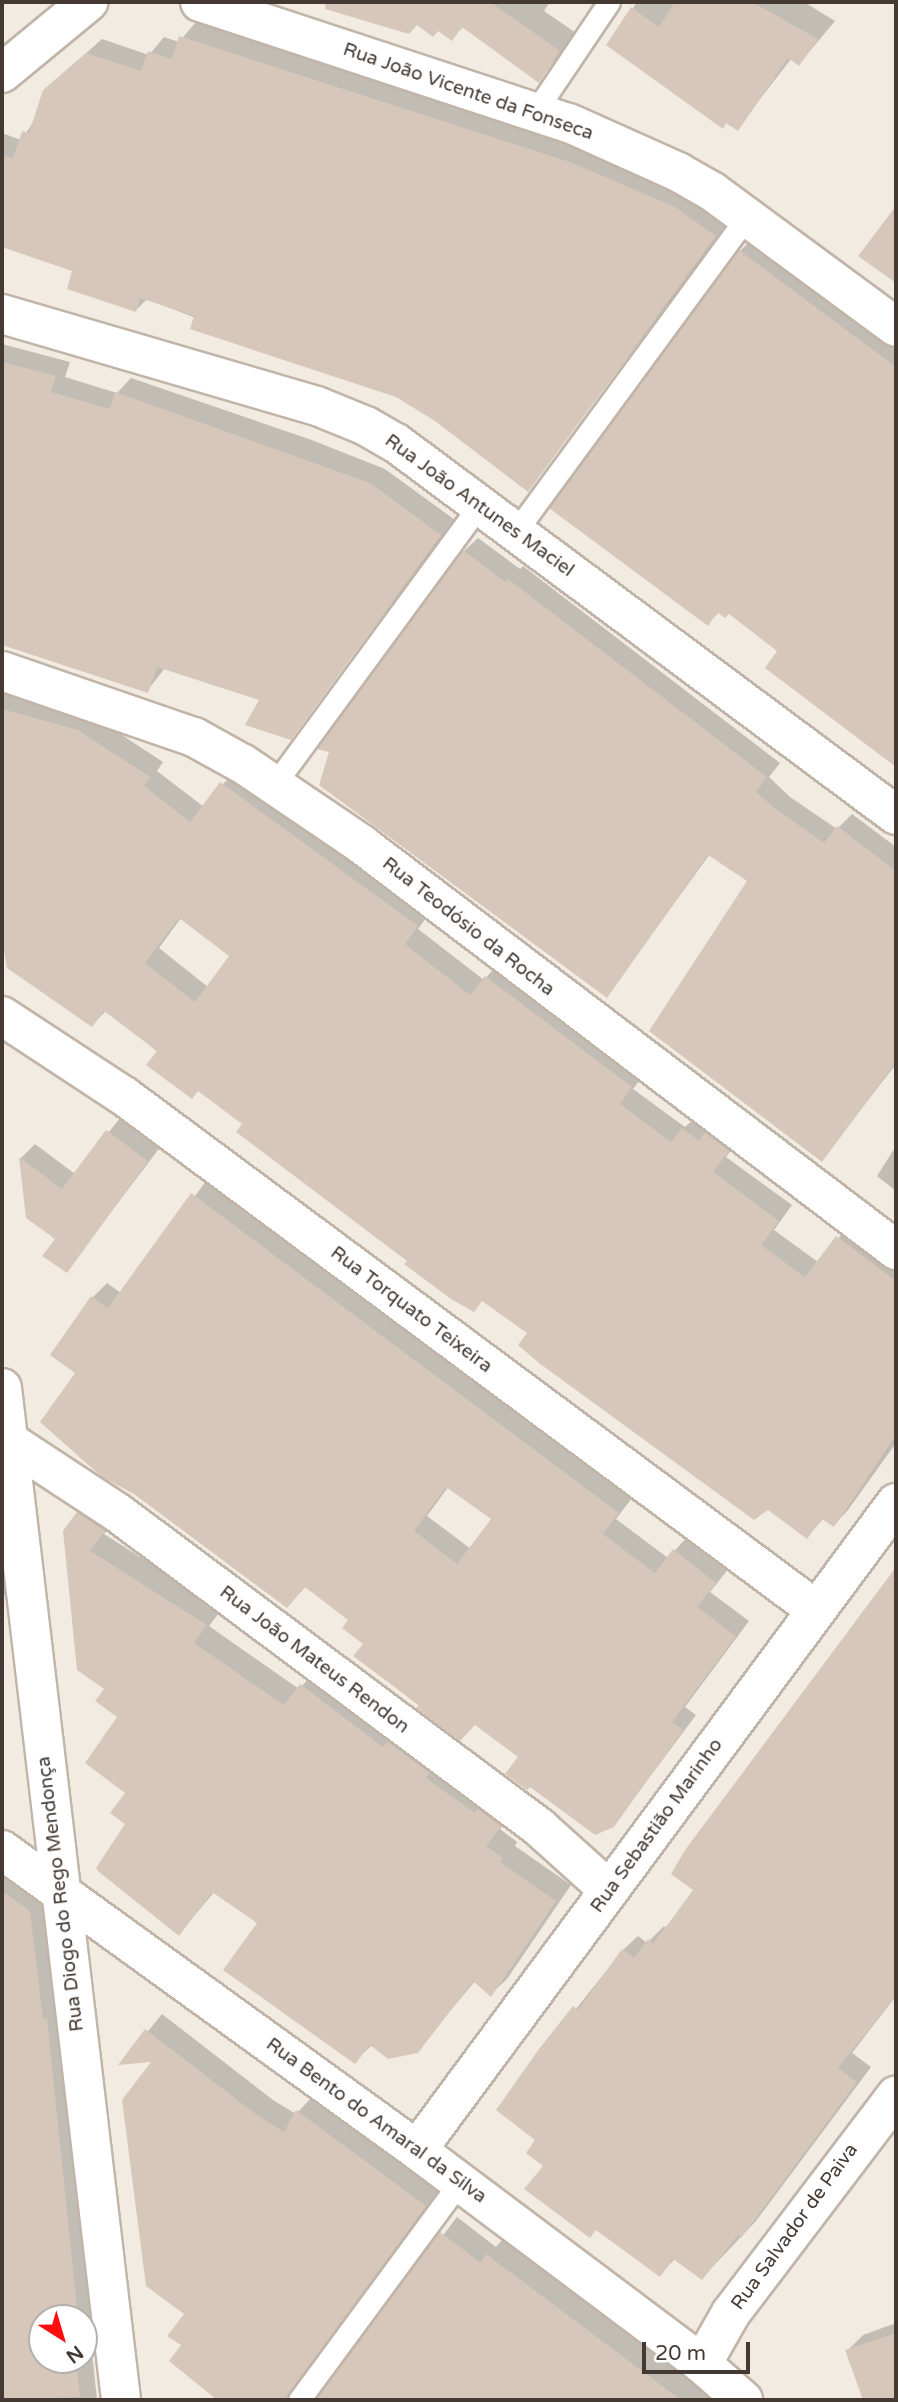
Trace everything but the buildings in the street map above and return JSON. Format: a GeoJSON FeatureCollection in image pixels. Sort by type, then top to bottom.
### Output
{"type":"FeatureCollection","features":[{"type":"Feature","properties":{"kind":"street"},"geometry":{"type":"LineString","coordinates":[[2,73],[88,2]]}},
{"type":"Feature","properties":{"kind":"street","name":"Rua João Vicente da Fonseca"},"geometry":{"type":"LineString","coordinates":[[200,2],[535,112],[678,172],[747,217],[896,327]]}},
{"type":"Feature","properties":{"kind":"street","name":"Rua João Antunes Maciel"},"geometry":{"type":"LineString","coordinates":[[2,314],[354,421],[396,443],[896,815]]}},
{"type":"Feature","properties":{"kind":"street","name":"Rua Teodósio da Rocha"},"geometry":{"type":"LineString","coordinates":[[2,670],[194,737],[274,785],[361,844],[896,1250]]}},
{"type":"Feature","properties":{"kind":"street","name":"Rua Torquato Teixeira"},"geometry":{"type":"LineString","coordinates":[[2,1016],[124,1096],[816,1610]]}},
{"type":"Feature","properties":{"kind":"street","name":"Rua Diogo do Rego Mendonça"},"geometry":{"type":"LineString","coordinates":[[2,1388],[60,1891],[124,2399]]}},
{"type":"Feature","properties":{"kind":"street","name":"Rua João Mateus Rendon"},"geometry":{"type":"LineString","coordinates":[[10,1442],[118,1513],[539,1827],[609,1890]]}},
{"type":"Feature","properties":{"kind":"street","name":"Rua Sebastião Marinho"},"geometry":{"type":"LineString","coordinates":[[417,2150],[896,1503]]}},
{"type":"Feature","properties":{"kind":"street","name":"Rua Bento do Amaral da Silva"},"geometry":{"type":"LineString","coordinates":[[2,1850],[417,2150],[702,2364],[743,2400]]}},
{"type":"Feature","properties":{"kind":"street","name":"Rua Salvador de Paiva"},"geometry":{"type":"LineString","coordinates":[[702,2364],[731,2313],[896,2096]]}},
{"type":"Feature","properties":{"kind":"lane"},"geometry":{"type":"LineString","coordinates":[[535,112],[609,2]]}},
{"type":"Feature","properties":{"kind":"lane"},"geometry":{"type":"LineString","coordinates":[[516,531],[747,217]]}},
{"type":"Feature","properties":{"kind":"lane"},"geometry":{"type":"LineString","coordinates":[[274,785],[480,505]]}},
{"type":"Feature","properties":{"kind":"lane"},"geometry":{"type":"LineString","coordinates":[[299,2400],[460,2182]]}}]}
